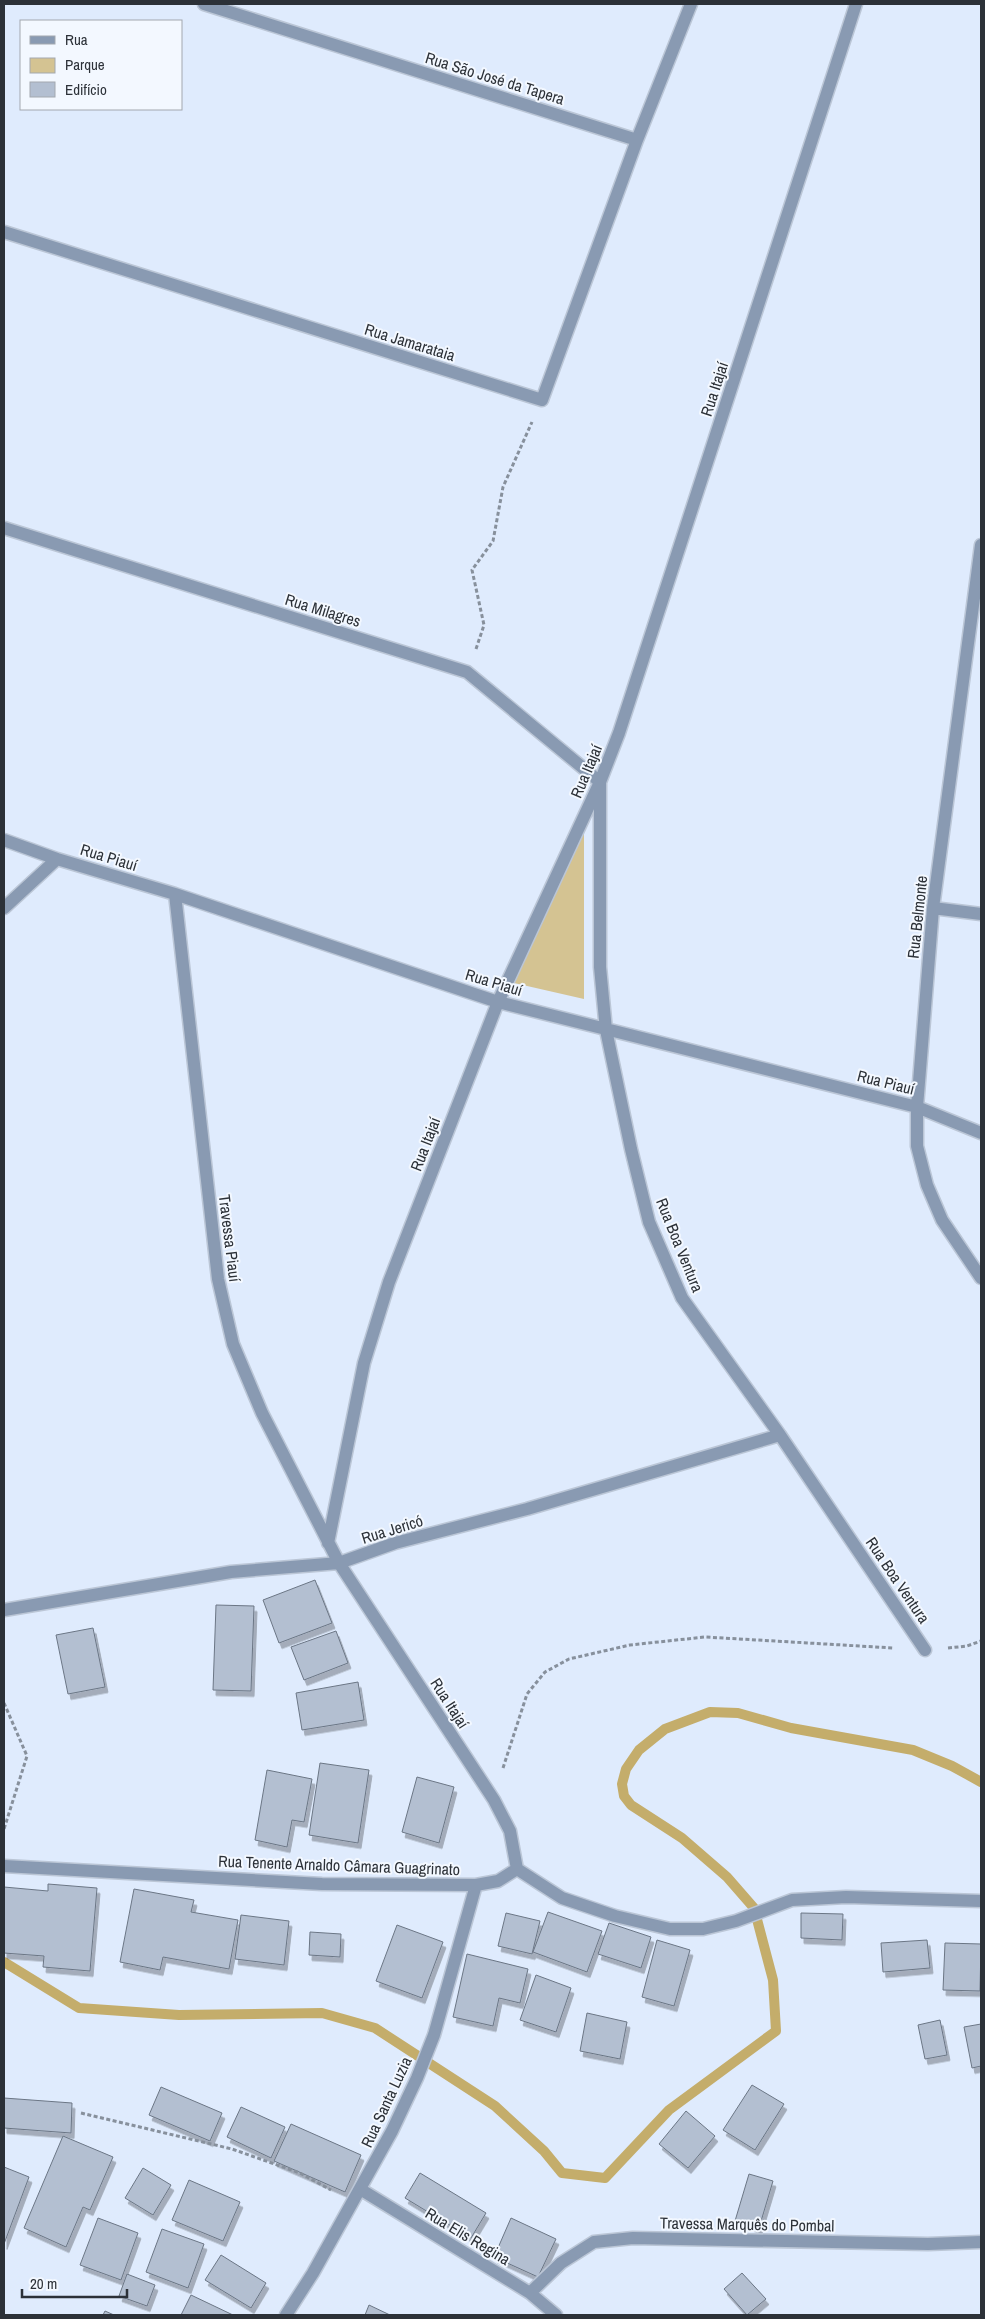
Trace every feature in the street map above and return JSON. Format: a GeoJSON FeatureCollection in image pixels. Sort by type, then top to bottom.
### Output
{"type":"FeatureCollection","features":[{"type":"Feature","properties":{"kind":"street","name":"Rua São José da Tapera"},"geometry":{"type":"LineString","coordinates":[[204,4],[637,140]]}},
{"type":"Feature","properties":{"kind":"street"},"geometry":{"type":"LineString","coordinates":[[542,400],[637,140],[691,4]]}},
{"type":"Feature","properties":{"kind":"street","name":"Rua Itajaí"},"geometry":{"type":"LineString","coordinates":[[328,1543],[364,1363],[389,1282],[498,1002],[600,782],[619,733],[856,4]]}},
{"type":"Feature","properties":{"kind":"street","name":"Rua Jamarataia"},"geometry":{"type":"LineString","coordinates":[[4,232],[542,400]]}},
{"type":"Feature","properties":{"kind":"street","name":"Rua Milagres"},"geometry":{"type":"LineString","coordinates":[[4,528],[467,672],[600,782]]}},
{"type":"Feature","properties":{"kind":"street","name":"Rua Belmonte"},"geometry":{"type":"LineString","coordinates":[[981,545],[933,908],[916,1107],[917,1146],[927,1185],[942,1220],[981,1278]]}},
{"type":"Feature","properties":{"kind":"street","name":"Rua Boa Ventura"},"geometry":{"type":"LineString","coordinates":[[600,782],[599,941],[606,1030],[631,1149],[649,1222],[682,1298],[780,1435],[925,1650]]}},
{"type":"Feature","properties":{"kind":"street","name":"Rua Piauí"},"geometry":{"type":"LineString","coordinates":[[4,840],[57,859],[175,894],[498,1002],[916,1107],[981,1133]]}},
{"type":"Feature","properties":{"kind":"street"},"geometry":{"type":"LineString","coordinates":[[4,908],[57,859]]}},
{"type":"Feature","properties":{"kind":"street","name":"Travessa Piauí"},"geometry":{"type":"LineString","coordinates":[[175,894],[220,1289],[233,1344],[262,1413],[338,1563]]}},
{"type":"Feature","properties":{"kind":"street"},"geometry":{"type":"LineString","coordinates":[[933,908],[981,914]]}},
{"type":"Feature","properties":{"kind":"street","name":"Rua Jericó"},"geometry":{"type":"LineString","coordinates":[[4,1610],[231,1572],[338,1563],[395,1543],[527,1509],[780,1435]]}},
{"type":"Feature","properties":{"kind":"street","name":"Rua Itajaí"},"geometry":{"type":"LineString","coordinates":[[338,1563],[494,1800],[510,1831],[516,1869]]}},
{"type":"Feature","properties":{"kind":"street","name":"Rua Tenente Arnaldo Câmara Guagrinato"},"geometry":{"type":"LineString","coordinates":[[4,1866],[322,1884],[476,1885],[498,1881],[516,1869]]}},
{"type":"Feature","properties":{"kind":"street"},"geometry":{"type":"LineString","coordinates":[[516,1869],[562,1898],[633,1920],[670,1929],[703,1929],[736,1921],[792,1900],[846,1897],[981,1900]]}},
{"type":"Feature","properties":{"kind":"street","name":"Rua Santa Luzia"},"geometry":{"type":"LineString","coordinates":[[286,2315],[313,2273],[353,2202],[392,2131],[417,2078],[434,2035],[476,1885]]}},
{"type":"Feature","properties":{"kind":"street","name":"Rua Elis Regina"},"geometry":{"type":"LineString","coordinates":[[360,2189],[530,2293],[556,2315]]}},
{"type":"Feature","properties":{"kind":"street","name":"Travessa Marquês do Pombal"},"geometry":{"type":"LineString","coordinates":[[530,2293],[562,2263],[594,2242],[633,2238],[928,2244],[981,2242]]}},
{"type":"Feature","properties":{"kind":"path"},"geometry":{"type":"LineString","coordinates":[[467,672],[484,624],[472,570],[493,541],[503,487],[542,400]]}},
{"type":"Feature","properties":{"kind":"path"},"geometry":{"type":"LineString","coordinates":[[494,1800],[527,1694],[545,1672],[570,1659],[630,1645],[705,1637],[925,1650],[967,1646],[981,1641]]}},
{"type":"Feature","properties":{"kind":"path"},"geometry":{"type":"LineString","coordinates":[[4,1703],[27,1756],[4,1829]]}},
{"type":"Feature","properties":{"kind":"path"},"geometry":{"type":"LineString","coordinates":[[82,2113],[232,2149],[300,2172],[353,2202]]}},
{"type":"Feature","properties":{"kind":"green space"},"geometry":{"type":"Polygon","coordinates":[[[584,827],[584,999],[514,983],[584,827]]]}},
{"type":"Feature","properties":{"kind":"building"},"geometry":{"type":"Polygon","coordinates":[[[315,1580],[332,1623],[279,1643],[263,1600],[315,1580]]]}},
{"type":"Feature","properties":{"kind":"building"},"geometry":{"type":"Polygon","coordinates":[[[216,1605],[254,1606],[251,1691],[213,1690],[216,1605]]]}},
{"type":"Feature","properties":{"kind":"building"},"geometry":{"type":"Polygon","coordinates":[[[93,1628],[105,1687],[68,1694],[56,1635],[93,1628]]]}},
{"type":"Feature","properties":{"kind":"building"},"geometry":{"type":"Polygon","coordinates":[[[336,1631],[348,1663],[304,1680],[291,1647],[336,1631]]]}},
{"type":"Feature","properties":{"kind":"building"},"geometry":{"type":"Polygon","coordinates":[[[358,1682],[364,1720],[302,1730],[296,1693],[358,1682]]]}},
{"type":"Feature","properties":{"kind":"building"},"geometry":{"type":"Polygon","coordinates":[[[320,1763],[369,1770],[358,1843],[309,1835],[320,1763]]]}},
{"type":"Feature","properties":{"kind":"building"},"geometry":{"type":"Polygon","coordinates":[[[267,1770],[312,1779],[304,1822],[292,1820],[287,1847],[255,1840],[267,1770]]]}},
{"type":"Feature","properties":{"kind":"building"},"geometry":{"type":"Polygon","coordinates":[[[417,1777],[454,1787],[439,1843],[402,1832],[417,1777]]]}},
{"type":"Feature","properties":{"kind":"building"},"geometry":{"type":"Polygon","coordinates":[[[48,1884],[97,1888],[90,1971],[43,1967],[44,1956],[4,1953],[4,1887],[48,1891],[48,1884]]]}},
{"type":"Feature","properties":{"kind":"building"},"geometry":{"type":"Polygon","coordinates":[[[134,1889],[194,1900],[191,1912],[238,1920],[229,1969],[163,1957],[160,1970],[120,1962],[134,1889]]]}},
{"type":"Feature","properties":{"kind":"building"},"geometry":{"type":"Polygon","coordinates":[[[548,1912],[602,1931],[587,1972],[533,1952],[548,1912]]]}},
{"type":"Feature","properties":{"kind":"building"},"geometry":{"type":"Polygon","coordinates":[[[506,1913],[540,1921],[532,1954],[498,1946],[506,1913]]]}},
{"type":"Feature","properties":{"kind":"building"},"geometry":{"type":"Polygon","coordinates":[[[801,1913],[843,1914],[842,1940],[801,1938],[801,1913]]]}},
{"type":"Feature","properties":{"kind":"building"},"geometry":{"type":"Polygon","coordinates":[[[241,1915],[289,1921],[284,1965],[235,1959],[241,1915]]]}},
{"type":"Feature","properties":{"kind":"building"},"geometry":{"type":"Polygon","coordinates":[[[609,1923],[651,1937],[641,1968],[598,1954],[609,1923]]]}},
{"type":"Feature","properties":{"kind":"building"},"geometry":{"type":"Polygon","coordinates":[[[397,1925],[443,1942],[422,1998],[376,1981],[397,1925]]]}},
{"type":"Feature","properties":{"kind":"building"},"geometry":{"type":"Polygon","coordinates":[[[310,1932],[341,1934],[340,1957],[309,1955],[310,1932]]]}},
{"type":"Feature","properties":{"kind":"building"},"geometry":{"type":"Polygon","coordinates":[[[657,1940],[690,1950],[674,2006],[642,1997],[657,1940]]]}},
{"type":"Feature","properties":{"kind":"building"},"geometry":{"type":"Polygon","coordinates":[[[927,1940],[930,1968],[883,1972],[881,1943],[927,1940]]]}},
{"type":"Feature","properties":{"kind":"building"},"geometry":{"type":"Polygon","coordinates":[[[945,1943],[981,1944],[980,1991],[943,1990],[945,1943]]]}},
{"type":"Feature","properties":{"kind":"building"},"geometry":{"type":"Polygon","coordinates":[[[467,1954],[528,1969],[520,2003],[499,1998],[493,2026],[453,2017],[467,1954]]]}},
{"type":"Feature","properties":{"kind":"building"},"geometry":{"type":"Polygon","coordinates":[[[536,1975],[571,1988],[556,2032],[520,2020],[536,1975]]]}},
{"type":"Feature","properties":{"kind":"building"},"geometry":{"type":"Polygon","coordinates":[[[587,2013],[627,2022],[620,2059],[580,2051],[587,2013]]]}},
{"type":"Feature","properties":{"kind":"building"},"geometry":{"type":"Polygon","coordinates":[[[940,2020],[947,2055],[925,2059],[918,2025],[940,2020]]]}},
{"type":"Feature","properties":{"kind":"building"},"geometry":{"type":"Polygon","coordinates":[[[981,2024],[981,2066],[972,2068],[964,2027],[981,2024]]]}},
{"type":"Feature","properties":{"kind":"building"},"geometry":{"type":"Polygon","coordinates":[[[752,2085],[784,2104],[755,2150],[723,2130],[752,2085]]]}},
{"type":"Feature","properties":{"kind":"building"},"geometry":{"type":"Polygon","coordinates":[[[161,2087],[222,2113],[210,2141],[149,2115],[161,2087]]]}},
{"type":"Feature","properties":{"kind":"building"},"geometry":{"type":"Polygon","coordinates":[[[4,2098],[72,2103],[71,2133],[4,2128],[4,2098]]]}},
{"type":"Feature","properties":{"kind":"building"},"geometry":{"type":"Polygon","coordinates":[[[241,2107],[285,2127],[271,2158],[227,2137],[241,2107]]]}},
{"type":"Feature","properties":{"kind":"building"},"geometry":{"type":"Polygon","coordinates":[[[686,2111],[715,2136],[688,2168],[659,2144],[686,2111]]]}},
{"type":"Feature","properties":{"kind":"building"},"geometry":{"type":"Polygon","coordinates":[[[291,2124],[361,2155],[345,2192],[274,2161],[291,2124]]]}},
{"type":"Feature","properties":{"kind":"building"},"geometry":{"type":"Polygon","coordinates":[[[63,2136],[113,2157],[90,2210],[83,2207],[66,2247],[24,2228],[63,2136]]]}},
{"type":"Feature","properties":{"kind":"building"},"geometry":{"type":"Polygon","coordinates":[[[4,2167],[29,2177],[4,2244],[4,2167]]]}},
{"type":"Feature","properties":{"kind":"building"},"geometry":{"type":"Polygon","coordinates":[[[143,2168],[171,2185],[153,2215],[125,2198],[143,2168]]]}},
{"type":"Feature","properties":{"kind":"building"},"geometry":{"type":"Polygon","coordinates":[[[420,2173],[486,2213],[471,2238],[405,2198],[420,2173]]]}},
{"type":"Feature","properties":{"kind":"building"},"geometry":{"type":"Polygon","coordinates":[[[749,2174],[773,2181],[759,2228],[735,2221],[749,2174]]]}},
{"type":"Feature","properties":{"kind":"building"},"geometry":{"type":"Polygon","coordinates":[[[189,2180],[240,2202],[223,2241],[172,2220],[189,2180]]]}},
{"type":"Feature","properties":{"kind":"building"},"geometry":{"type":"Polygon","coordinates":[[[98,2218],[138,2233],[121,2280],[80,2265],[98,2218]]]}},
{"type":"Feature","properties":{"kind":"building"},"geometry":{"type":"Polygon","coordinates":[[[511,2218],[556,2239],[538,2277],[494,2257],[511,2218]]]}},
{"type":"Feature","properties":{"kind":"building"},"geometry":{"type":"Polygon","coordinates":[[[162,2229],[204,2244],[188,2288],[146,2272],[162,2229]]]}},
{"type":"Feature","properties":{"kind":"building"},"geometry":{"type":"Polygon","coordinates":[[[221,2255],[266,2283],[251,2308],[205,2280],[221,2255]]]}},
{"type":"Feature","properties":{"kind":"building"},"geometry":{"type":"Polygon","coordinates":[[[742,2273],[766,2299],[747,2315],[724,2289],[742,2273]]]}},
{"type":"Feature","properties":{"kind":"building"},"geometry":{"type":"Polygon","coordinates":[[[127,2274],[155,2285],[147,2306],[119,2296],[127,2274]]]}},
{"type":"Feature","properties":{"kind":"building"},"geometry":{"type":"Polygon","coordinates":[[[191,2295],[233,2315],[181,2315],[191,2295]]]}},
{"type":"Feature","properties":{"kind":"building"},"geometry":{"type":"Polygon","coordinates":[[[369,2305],[390,2315],[365,2315],[369,2305]]]}},
{"type":"Feature","properties":{"kind":"building"},"geometry":{"type":"Polygon","coordinates":[[[105,2311],[114,2315],[103,2315],[105,2311]]]}},
{"type":"Feature","properties":{"kind":"waterway"},"geometry":{"type":"LineString","coordinates":[[4,1962],[79,2008],[179,2015],[322,2013],[375,2028],[495,2106],[544,2151],[562,2173],[605,2178],[669,2110],[776,2031],[773,1980],[754,1908],[727,1877],[682,1838],[631,1805],[624,1796],[622,1784],[626,1769],[639,1750],[665,1729],[710,1712],[738,1713],[791,1728],[913,1750],[952,1766],[981,1782]]}}]}
